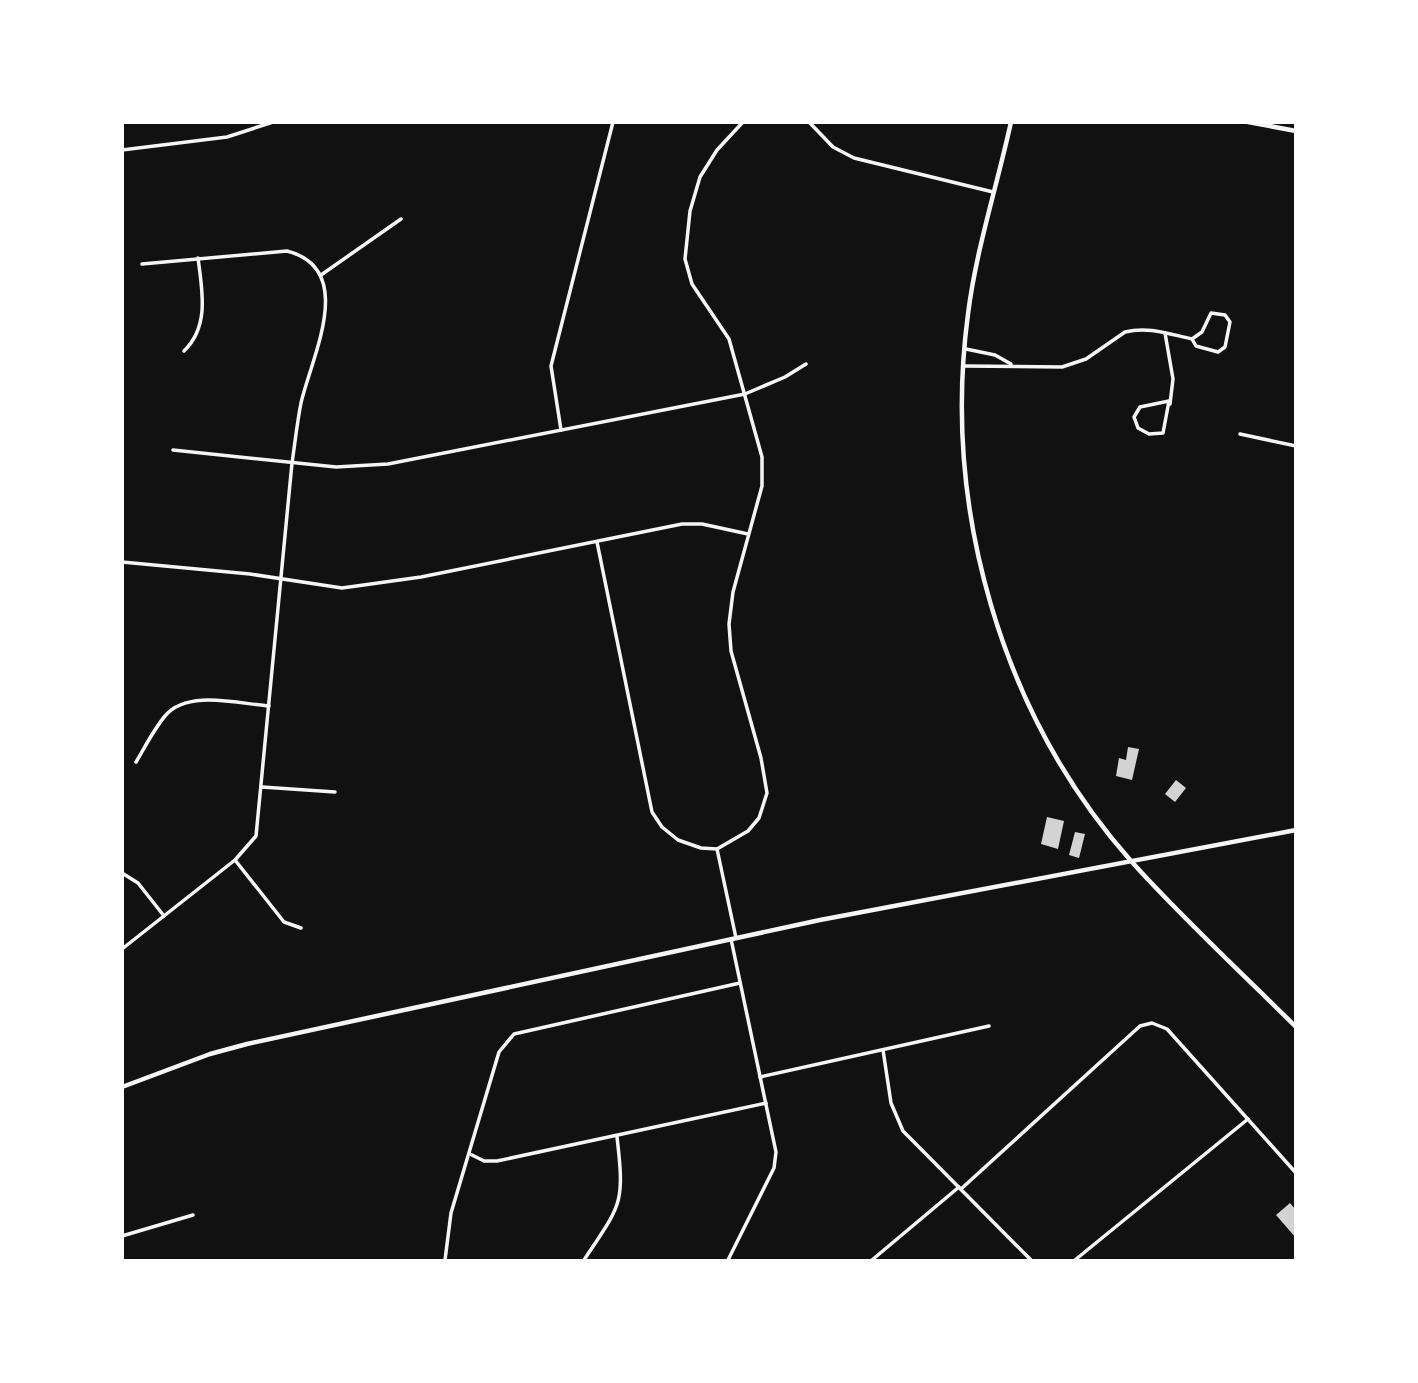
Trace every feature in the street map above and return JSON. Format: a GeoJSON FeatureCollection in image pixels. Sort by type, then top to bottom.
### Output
{"type":"FeatureCollection","features":[{"type":"Feature","properties":{"kind":"street"},"geometry":{"type":"LineString","coordinates":[[122,150],[214,139],[273,122]]}},
{"type":"Feature","properties":{"kind":"street"},"geometry":{"type":"LineString","coordinates":[[561,430],[551,366],[613,122]]}},
{"type":"Feature","properties":{"kind":"street"},"geometry":{"type":"LineString","coordinates":[[597,542],[652,812],[662,827],[678,840],[701,848],[717,849],[735,842],[754,825],[767,793],[764,770],[738,681],[729,638],[733,592],[762,486],[763,466],[729,339],[692,284],[685,260],[690,211],[700,177],[717,150],[743,122]]}},
{"type":"Feature","properties":{"kind":"street"},"geometry":{"type":"LineString","coordinates":[[809,122],[832,147],[854,158],[995,193]]}},
{"type":"Feature","properties":{"kind":"street"},"geometry":{"type":"LineString","coordinates":[[1011,122],[970,303],[964,366],[963,451],[967,497],[977,550],[998,629],[1055,755],[1078,792],[1131,860],[1296,1027]]}},
{"type":"Feature","properties":{"kind":"street"},"geometry":{"type":"LineString","coordinates":[[1248,122],[1296,131]]}},
{"type":"Feature","properties":{"kind":"street"},"geometry":{"type":"LineString","coordinates":[[321,275],[401,219]]}},
{"type":"Feature","properties":{"kind":"street"},"geometry":{"type":"LineString","coordinates":[[122,948],[235,860],[256,836],[292,463],[301,404],[327,309],[327,294],[321,275],[299,255],[287,251],[142,264]]}},
{"type":"Feature","properties":{"kind":"street"},"geometry":{"type":"LineString","coordinates":[[184,351],[197,332],[203,311],[198,258]]}},
{"type":"Feature","properties":{"kind":"street"},"geometry":{"type":"LineString","coordinates":[[964,366],[1062,367],[1086,359],[1125,332],[1141,329],[1192,340],[1196,346],[1221,351],[1229,319],[1225,314],[1211,313],[1202,332],[1192,340]]}},
{"type":"Feature","properties":{"kind":"street"},"geometry":{"type":"LineString","coordinates":[[1165,333],[1173,379],[1170,404],[1161,435],[1149,434],[1136,425],[1135,414],[1140,407],[1158,402],[1169,401],[1170,404]]}},
{"type":"Feature","properties":{"kind":"street"},"geometry":{"type":"LineString","coordinates":[[966,349],[995,355],[1016,365]]}},
{"type":"Feature","properties":{"kind":"street"},"geometry":{"type":"LineString","coordinates":[[173,450],[336,467],[370,466],[745,394],[785,377],[806,364]]}},
{"type":"Feature","properties":{"kind":"street"},"geometry":{"type":"LineString","coordinates":[[1240,434],[1296,446]]}},
{"type":"Feature","properties":{"kind":"street"},"geometry":{"type":"LineString","coordinates":[[122,562],[281,578],[321,587],[342,588],[421,577],[692,523],[748,534]]}},
{"type":"Feature","properties":{"kind":"street"},"geometry":{"type":"LineString","coordinates":[[136,762],[165,716],[181,704],[212,701],[269,706]]}},
{"type":"Feature","properties":{"kind":"street"},"geometry":{"type":"LineString","coordinates":[[262,787],[335,792]]}},
{"type":"Feature","properties":{"kind":"street"},"geometry":{"type":"LineString","coordinates":[[123,1085],[228,1048],[734,939],[1296,830]]}},
{"type":"Feature","properties":{"kind":"street"},"geometry":{"type":"LineString","coordinates":[[717,849],[740,983],[776,1146],[774,1168],[728,1261]]}},
{"type":"Feature","properties":{"kind":"street"},"geometry":{"type":"LineString","coordinates":[[235,860],[284,922],[300,928]]}},
{"type":"Feature","properties":{"kind":"street"},"geometry":{"type":"LineString","coordinates":[[122,873],[138,883],[164,916]]}},
{"type":"Feature","properties":{"kind":"street"},"geometry":{"type":"LineString","coordinates":[[445,1261],[451,1213],[499,1052],[514,1034],[740,983]]}},
{"type":"Feature","properties":{"kind":"street"},"geometry":{"type":"LineString","coordinates":[[872,1261],[960,1188],[1140,1026],[1146,1024],[1158,1024],[1167,1029],[1296,1173]]}},
{"type":"Feature","properties":{"kind":"street"},"geometry":{"type":"LineString","coordinates":[[760,1077],[989,1026]]}},
{"type":"Feature","properties":{"kind":"street"},"geometry":{"type":"LineString","coordinates":[[883,1050],[891,1103],[898,1122],[909,1139],[1031,1261]]}},
{"type":"Feature","properties":{"kind":"street"},"geometry":{"type":"LineString","coordinates":[[470,1154],[484,1161],[496,1161],[766,1103]]}},
{"type":"Feature","properties":{"kind":"street"},"geometry":{"type":"LineString","coordinates":[[1075,1261],[1248,1119]]}},
{"type":"Feature","properties":{"kind":"street"},"geometry":{"type":"LineString","coordinates":[[584,1261],[620,1199],[622,1183],[617,1136]]}},
{"type":"Feature","properties":{"kind":"street"},"geometry":{"type":"LineString","coordinates":[[122,1236],[193,1216]]}},
{"type":"Feature","properties":{"kind":"building"},"geometry":{"type":"Polygon","coordinates":[[[1128,747],[1139,749],[1132,780],[1116,776],[1119,758],[1126,760],[1128,747]]]}},
{"type":"Feature","properties":{"kind":"building"},"geometry":{"type":"Polygon","coordinates":[[[1176,780],[1186,788],[1175,802],[1165,794],[1176,780]]]}},
{"type":"Feature","properties":{"kind":"building"},"geometry":{"type":"Polygon","coordinates":[[[1047,817],[1064,821],[1058,849],[1041,844],[1047,817]]]}},
{"type":"Feature","properties":{"kind":"building"},"geometry":{"type":"Polygon","coordinates":[[[1075,832],[1085,834],[1079,858],[1069,855],[1075,832]]]}},
{"type":"Feature","properties":{"kind":"building"},"geometry":{"type":"Polygon","coordinates":[[[1290,1203],[1296,1210],[1296,1238],[1276,1215],[1290,1203]]]}}]}
